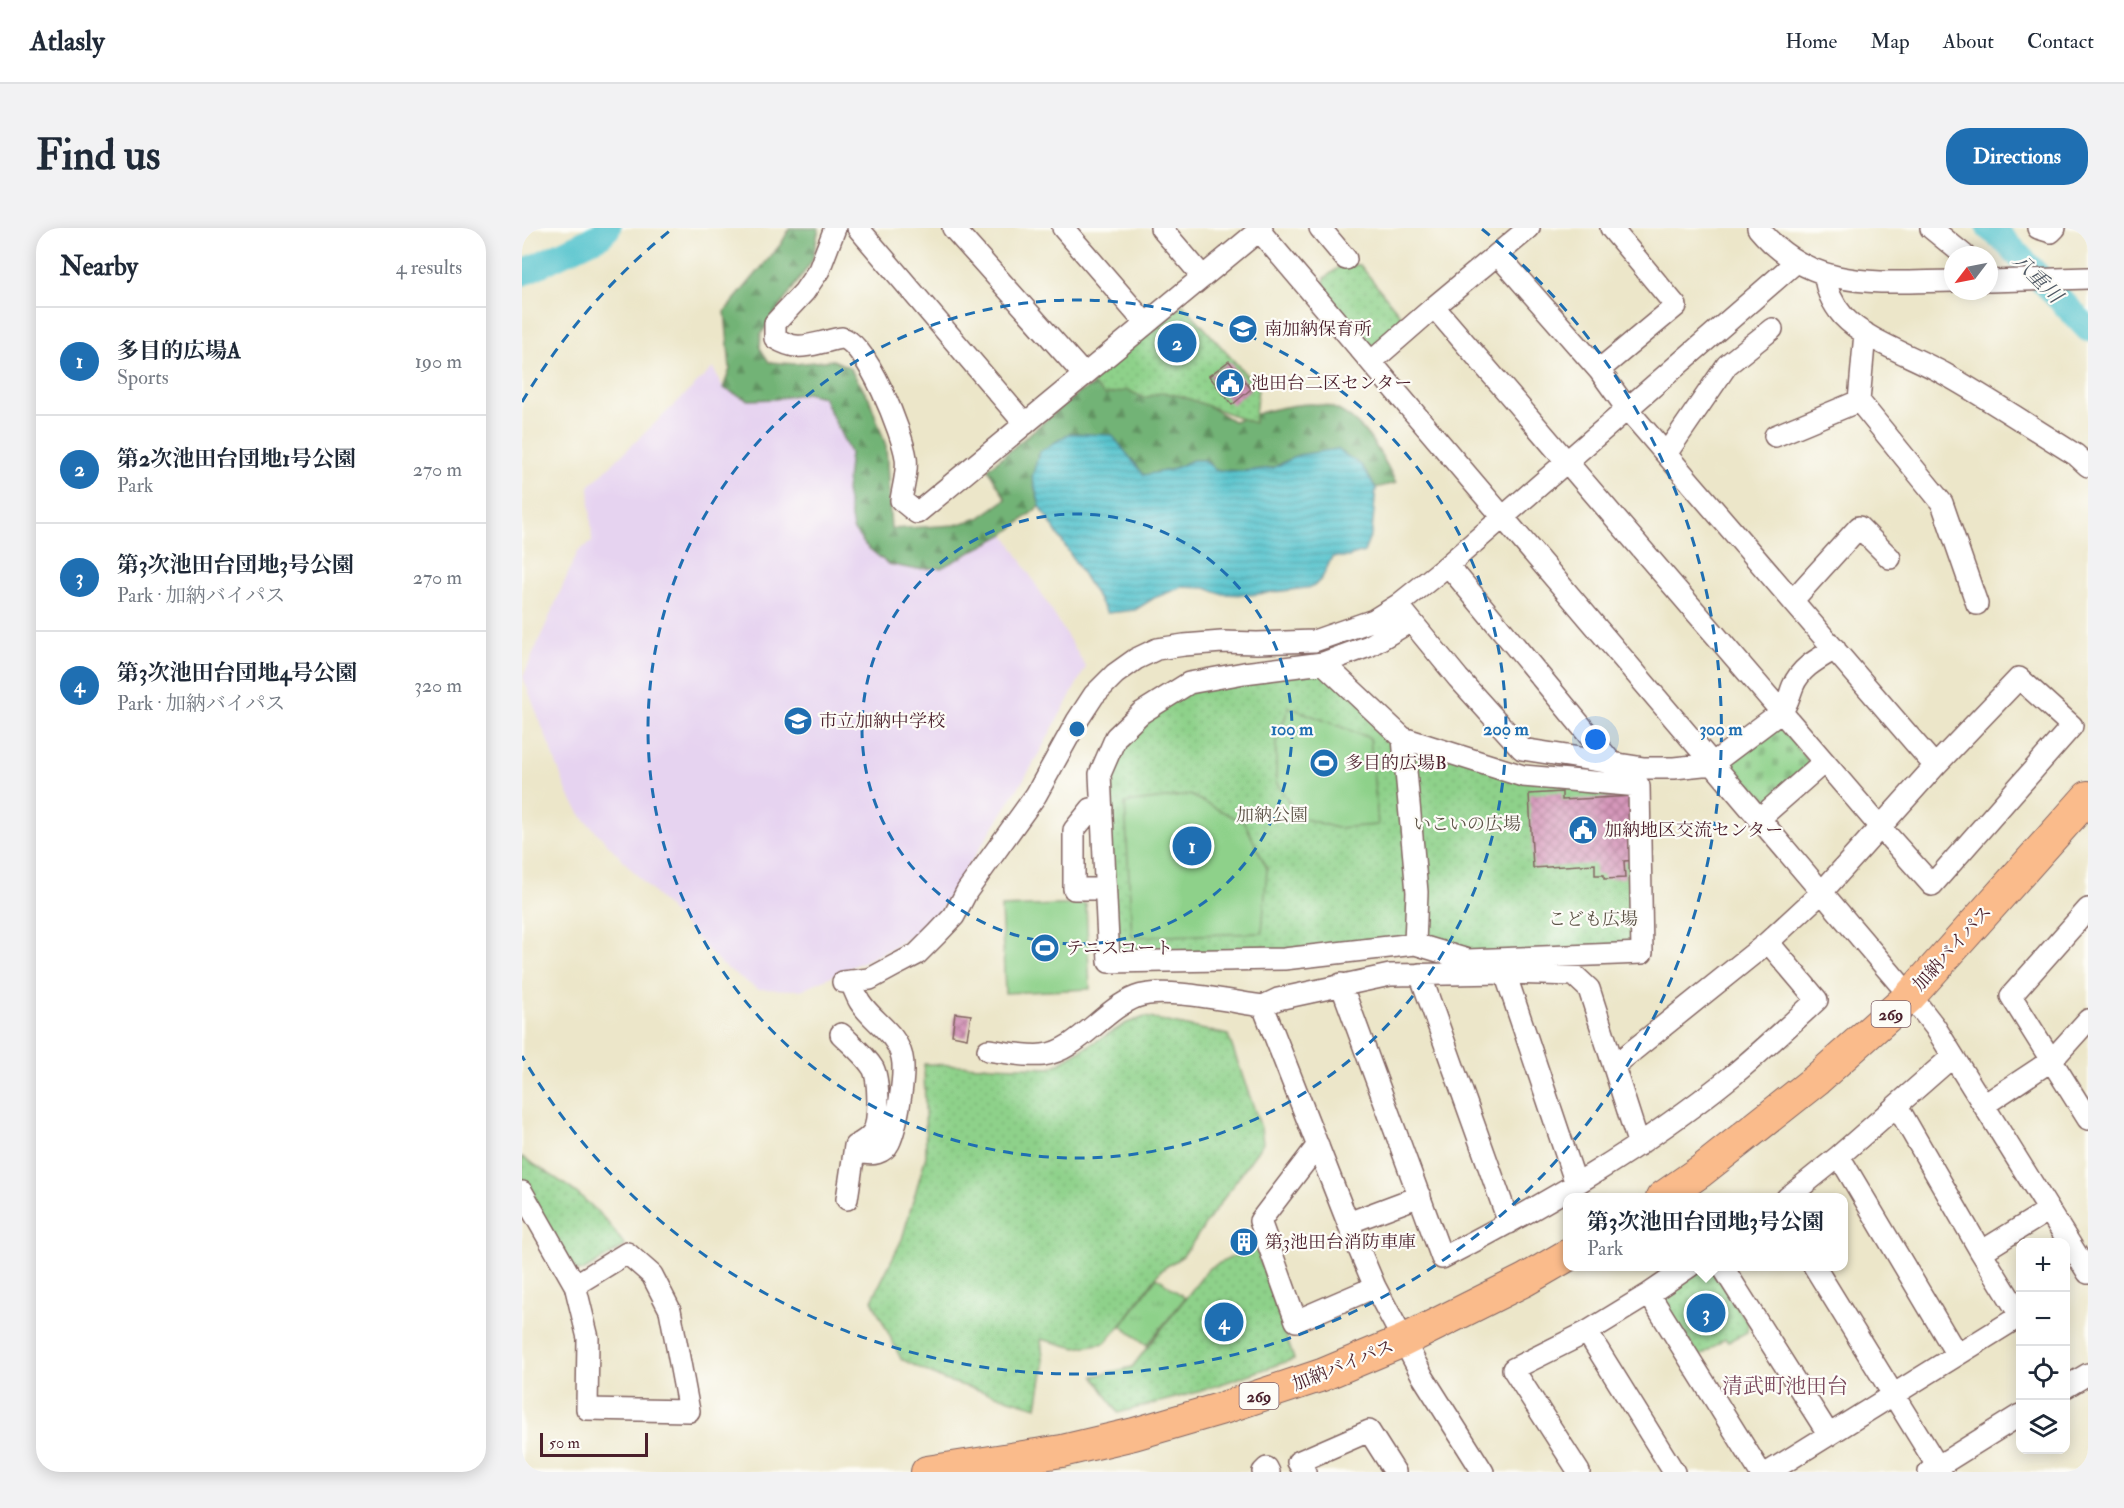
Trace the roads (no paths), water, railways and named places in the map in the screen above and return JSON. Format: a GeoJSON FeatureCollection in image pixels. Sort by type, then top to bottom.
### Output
{"type":"FeatureCollection","features":[{"type":"Feature","properties":{"kind":"highway","name":"加納バイパス"},"geometry":{"type":"LineString","coordinates":[[1668,1193],[1701,1171],[1915,1003],[2088,796]]}},
{"type":"Feature","properties":{"kind":"highway","name":"加納バイパス"},"geometry":{"type":"LineString","coordinates":[[1696,1193],[1828,1097],[2088,819]]}},
{"type":"Feature","properties":{"kind":"highway","name":"加納バイパス"},"geometry":{"type":"LineString","coordinates":[[1033,1472],[1124,1455],[1226,1427],[1330,1391],[1563,1258]]}},
{"type":"Feature","properties":{"kind":"highway","name":"加納バイパス"},"geometry":{"type":"LineString","coordinates":[[927,1472],[1062,1451],[1134,1434],[1223,1408],[1407,1349],[1534,1296],[1576,1271]]}},
{"type":"Feature","properties":{"kind":"street"},"geometry":{"type":"LineString","coordinates":[[835,228],[819,270],[804,292],[775,323],[775,338],[790,346],[800,347],[842,338],[853,344],[866,357],[888,404],[906,459],[901,500],[917,513],[1259,229],[1915,1003],[1953,1056],[2088,1273]]}},
{"type":"Feature","properties":{"kind":"street"},"geometry":{"type":"LineString","coordinates":[[858,228],[1025,424]]}},
{"type":"Feature","properties":{"kind":"street"},"geometry":{"type":"LineString","coordinates":[[953,228],[1084,375]]}},
{"type":"Feature","properties":{"kind":"street"},"geometry":{"type":"LineString","coordinates":[[1063,228],[1146,324]]}},
{"type":"Feature","properties":{"kind":"street"},"geometry":{"type":"LineString","coordinates":[[1161,228],[1203,277]]}},
{"type":"Feature","properties":{"kind":"street"},"geometry":{"type":"LineString","coordinates":[[1320,228],[1346,259]]}},
{"type":"Feature","properties":{"kind":"street"},"geometry":{"type":"LineString","coordinates":[[1371,362],[1529,228]]}},
{"type":"Feature","properties":{"kind":"street"},"geometry":{"type":"LineString","coordinates":[[1599,370],[1676,306],[1611,228]]}},
{"type":"Feature","properties":{"kind":"street"},"geometry":{"type":"LineString","coordinates":[[1758,228],[1770,242],[1796,262],[1825,275],[1865,282],[1944,281]]}},
{"type":"Feature","properties":{"kind":"street"},"geometry":{"type":"LineString","coordinates":[[1931,228],[1953,246]]}},
{"type":"Feature","properties":{"kind":"street"},"geometry":{"type":"LineString","coordinates":[[2038,228],[2051,232],[2055,228]]}},
{"type":"Feature","properties":{"kind":"street"},"geometry":{"type":"LineString","coordinates":[[1498,255],[1599,370],[1666,454],[1935,766]]}},
{"type":"Feature","properties":{"kind":"street"},"geometry":{"type":"LineString","coordinates":[[1323,663],[1403,738],[1523,776],[1639,786],[1642,953],[1468,960],[1415,944],[1284,959],[1104,951],[1100,894],[1102,808],[1100,774],[1116,737],[1141,713],[1189,683],[1323,663],[1369,646],[1405,613],[1448,565],[1502,516],[1796,262]]}},
{"type":"Feature","properties":{"kind":"street"},"geometry":{"type":"LineString","coordinates":[[1825,275],[1826,292],[1844,316],[1865,333],[1962,384],[2076,455],[2088,466]]}},
{"type":"Feature","properties":{"kind":"street"},"geometry":{"type":"LineString","coordinates":[[1998,280],[2086,278]]}},
{"type":"Feature","properties":{"kind":"street"},"geometry":{"type":"LineString","coordinates":[[1434,307],[1824,762],[1881,828],[1932,885],[2072,726],[2019,678],[1935,766],[1881,828],[1821,893],[1768,942],[1615,1065]]}},
{"type":"Feature","properties":{"kind":"street"},"geometry":{"type":"LineString","coordinates":[[1666,454],[1727,365],[1772,329]]}},
{"type":"Feature","properties":{"kind":"street"},"geometry":{"type":"LineString","coordinates":[[1865,333],[1859,401],[1942,503],[1977,604]]}},
{"type":"Feature","properties":{"kind":"street"},"geometry":{"type":"LineString","coordinates":[[1775,436],[1859,401]]}},
{"type":"Feature","properties":{"kind":"street"},"geometry":{"type":"LineString","coordinates":[[1793,600],[1859,526],[1890,558]]}},
{"type":"Feature","properties":{"kind":"street"},"geometry":{"type":"LineString","coordinates":[[1448,565],[1611,762]]}},
{"type":"Feature","properties":{"kind":"street"},"geometry":{"type":"LineString","coordinates":[[1405,613],[1458,678],[1521,749],[1644,768],[1713,764],[1782,712],[1801,672],[1814,661],[1835,649]]}},
{"type":"Feature","properties":{"kind":"street"},"geometry":{"type":"LineString","coordinates":[[861,1143],[862,1152],[868,1155],[877,1154],[889,1144],[903,1081],[902,1057],[892,1035],[861,1003],[847,982],[870,979],[917,954],[954,916],[967,891],[1036,795],[1094,695],[1115,674],[1136,659],[1157,649],[1222,642],[1314,641],[1374,620],[1405,613]]}},
{"type":"Feature","properties":{"kind":"street"},"geometry":{"type":"LineString","coordinates":[[1403,738],[1417,892],[1415,944]]}},
{"type":"Feature","properties":{"kind":"street"},"geometry":{"type":"LineString","coordinates":[[1759,819],[1824,762]]}},
{"type":"Feature","properties":{"kind":"street"},"geometry":{"type":"LineString","coordinates":[[1100,894],[1074,889],[1074,830],[1091,809],[1102,808]]}},
{"type":"Feature","properties":{"kind":"street"},"geometry":{"type":"LineString","coordinates":[[2088,909],[2011,996],[2088,1119]]}},
{"type":"Feature","properties":{"kind":"street"},"geometry":{"type":"LineString","coordinates":[[1341,984],[1442,1258],[1509,1223],[1639,1145],[1732,1076],[1817,1000],[1768,942]]}},
{"type":"Feature","properties":{"kind":"street"},"geometry":{"type":"LineString","coordinates":[[988,1050],[1043,1055],[1064,1049],[1107,1013],[1136,997],[1157,992],[1263,1006],[1278,999],[1390,975],[1505,973],[1574,975],[1589,989],[1639,1145]]}},
{"type":"Feature","properties":{"kind":"street"},"geometry":{"type":"LineString","coordinates":[[1505,973],[1576,1184]]}},
{"type":"Feature","properties":{"kind":"street"},"geometry":{"type":"LineString","coordinates":[[1420,974],[1509,1223]]}},
{"type":"Feature","properties":{"kind":"street"},"geometry":{"type":"LineString","coordinates":[[1263,1006],[1375,1287],[1423,1377],[1483,1472]]}},
{"type":"Feature","properties":{"kind":"street"},"geometry":{"type":"LineString","coordinates":[[1984,1105],[2052,1060],[2088,1020]]}},
{"type":"Feature","properties":{"kind":"street"},"geometry":{"type":"LineString","coordinates":[[841,1034],[862,1054],[877,1077],[876,1125],[872,1134],[855,1146],[847,1199]]}},
{"type":"Feature","properties":{"kind":"street"},"geometry":{"type":"LineString","coordinates":[[1791,1193],[1839,1156],[1953,1056]]}},
{"type":"Feature","properties":{"kind":"street"},"geometry":{"type":"LineString","coordinates":[[1897,1106],[2016,1309]]}},
{"type":"Feature","properties":{"kind":"street"},"geometry":{"type":"LineString","coordinates":[[1318,1144],[1260,1221],[1296,1321],[1375,1287]]}},
{"type":"Feature","properties":{"kind":"street"},"geometry":{"type":"LineString","coordinates":[[1839,1156],[1957,1355]]}},
{"type":"Feature","properties":{"kind":"street"},"geometry":{"type":"LineString","coordinates":[[522,1192],[575,1285],[588,1338],[587,1410],[689,1411],[670,1310],[652,1275],[627,1253],[575,1285]]}},
{"type":"Feature","properties":{"kind":"street"},"geometry":{"type":"LineString","coordinates":[[1348,1224],[1420,1196]]}},
{"type":"Feature","properties":{"kind":"street"},"geometry":{"type":"LineString","coordinates":[[1981,1252],[2049,1210]]}},
{"type":"Feature","properties":{"kind":"street"},"geometry":{"type":"LineString","coordinates":[[1579,1472],[1513,1369],[1587,1332],[1683,1271]]}},
{"type":"Feature","properties":{"kind":"street"},"geometry":{"type":"LineString","coordinates":[[1725,1271],[1829,1435]]}},
{"type":"Feature","properties":{"kind":"street"},"geometry":{"type":"LineString","coordinates":[[1817,1271],[1936,1470],[2016,1418]]}},
{"type":"Feature","properties":{"kind":"street"},"geometry":{"type":"LineString","coordinates":[[1649,1294],[1760,1472]]}},
{"type":"Feature","properties":{"kind":"street"},"geometry":{"type":"LineString","coordinates":[[1769,1472],[2016,1318]]}},
{"type":"Feature","properties":{"kind":"street"},"geometry":{"type":"LineString","coordinates":[[1587,1332],[1674,1472]]}},
{"type":"Feature","properties":{"kind":"street"},"geometry":{"type":"LineString","coordinates":[[2070,1385],[2088,1374]]}},
{"type":"Feature","properties":{"kind":"street"},"geometry":{"type":"LineString","coordinates":[[1305,1472],[1298,1462],[1369,1431],[1395,1472]]}},
{"type":"Feature","properties":{"kind":"street"},"geometry":{"type":"LineString","coordinates":[[1263,1472],[1267,1468],[1269,1472]]}},
{"type":"Feature","properties":{"kind":"water"},"geometry":{"type":"Polygon","coordinates":[[[1070,433],[1112,435],[1144,475],[1170,470],[1193,460],[1205,460],[1215,470],[1245,471],[1273,468],[1298,455],[1337,449],[1361,465],[1376,488],[1372,532],[1364,552],[1348,557],[1332,557],[1322,578],[1313,587],[1250,595],[1221,594],[1206,588],[1182,587],[1154,598],[1135,610],[1107,613],[1040,506],[1032,477],[1039,452],[1070,433]]]}},
{"type":"Feature","properties":{"kind":"waterway"},"geometry":{"type":"LineString","coordinates":[[522,273],[601,235],[608,228]]}},
{"type":"Feature","properties":{"kind":"waterway","name":"八重川"},"geometry":{"type":"LineString","coordinates":[[1989,228],[2001,237],[2088,329]]}},
{"type":"Feature","properties":{"kind":"place","name":"南加納保育所"},"geometry":{"type":"Point","coordinates":[1243,329]}},
{"type":"Feature","properties":{"kind":"place","name":"第2次池田台団地1号公園"},"geometry":{"type":"Point","coordinates":[1177,343]}},
{"type":"Feature","properties":{"kind":"place","name":"池田台二区センター"},"geometry":{"type":"Point","coordinates":[1230,383]}},
{"type":"Feature","properties":{"kind":"place","name":"市立加納中学校"},"geometry":{"type":"Point","coordinates":[798,721]}},
{"type":"Feature","properties":{"kind":"place","name":"多目的広場B"},"geometry":{"type":"Point","coordinates":[1324,763]}},
{"type":"Feature","properties":{"kind":"place","name":"加納地区交流センター"},"geometry":{"type":"Point","coordinates":[1583,830]}},
{"type":"Feature","properties":{"kind":"place","name":"多目的広場A"},"geometry":{"type":"Point","coordinates":[1192,846]}},
{"type":"Feature","properties":{"kind":"place","name":"テニスコート"},"geometry":{"type":"Point","coordinates":[1045,948]}},
{"type":"Feature","properties":{"kind":"place","name":"第3池田台消防車庫"},"geometry":{"type":"Point","coordinates":[1244,1242]}},
{"type":"Feature","properties":{"kind":"place","name":"第3次池田台団地3号公園"},"geometry":{"type":"Point","coordinates":[1706,1313]}},
{"type":"Feature","properties":{"kind":"place","name":"第3次池田台団地4号公園"},"geometry":{"type":"Point","coordinates":[1224,1322]}},
{"type":"Feature","properties":{"kind":"district","name":"清武町池田台"},"geometry":{"type":"Point","coordinates":[1785,1386]}},
{"type":"Feature","properties":{"kind":"park label","name":"加納公園"},"geometry":{"type":"Point","coordinates":[1272,815]}},
{"type":"Feature","properties":{"kind":"park label","name":"いこいの広場"},"geometry":{"type":"Point","coordinates":[1467,824]}},
{"type":"Feature","properties":{"kind":"park label","name":"こども広場"},"geometry":{"type":"Point","coordinates":[1593,919]}}]}
